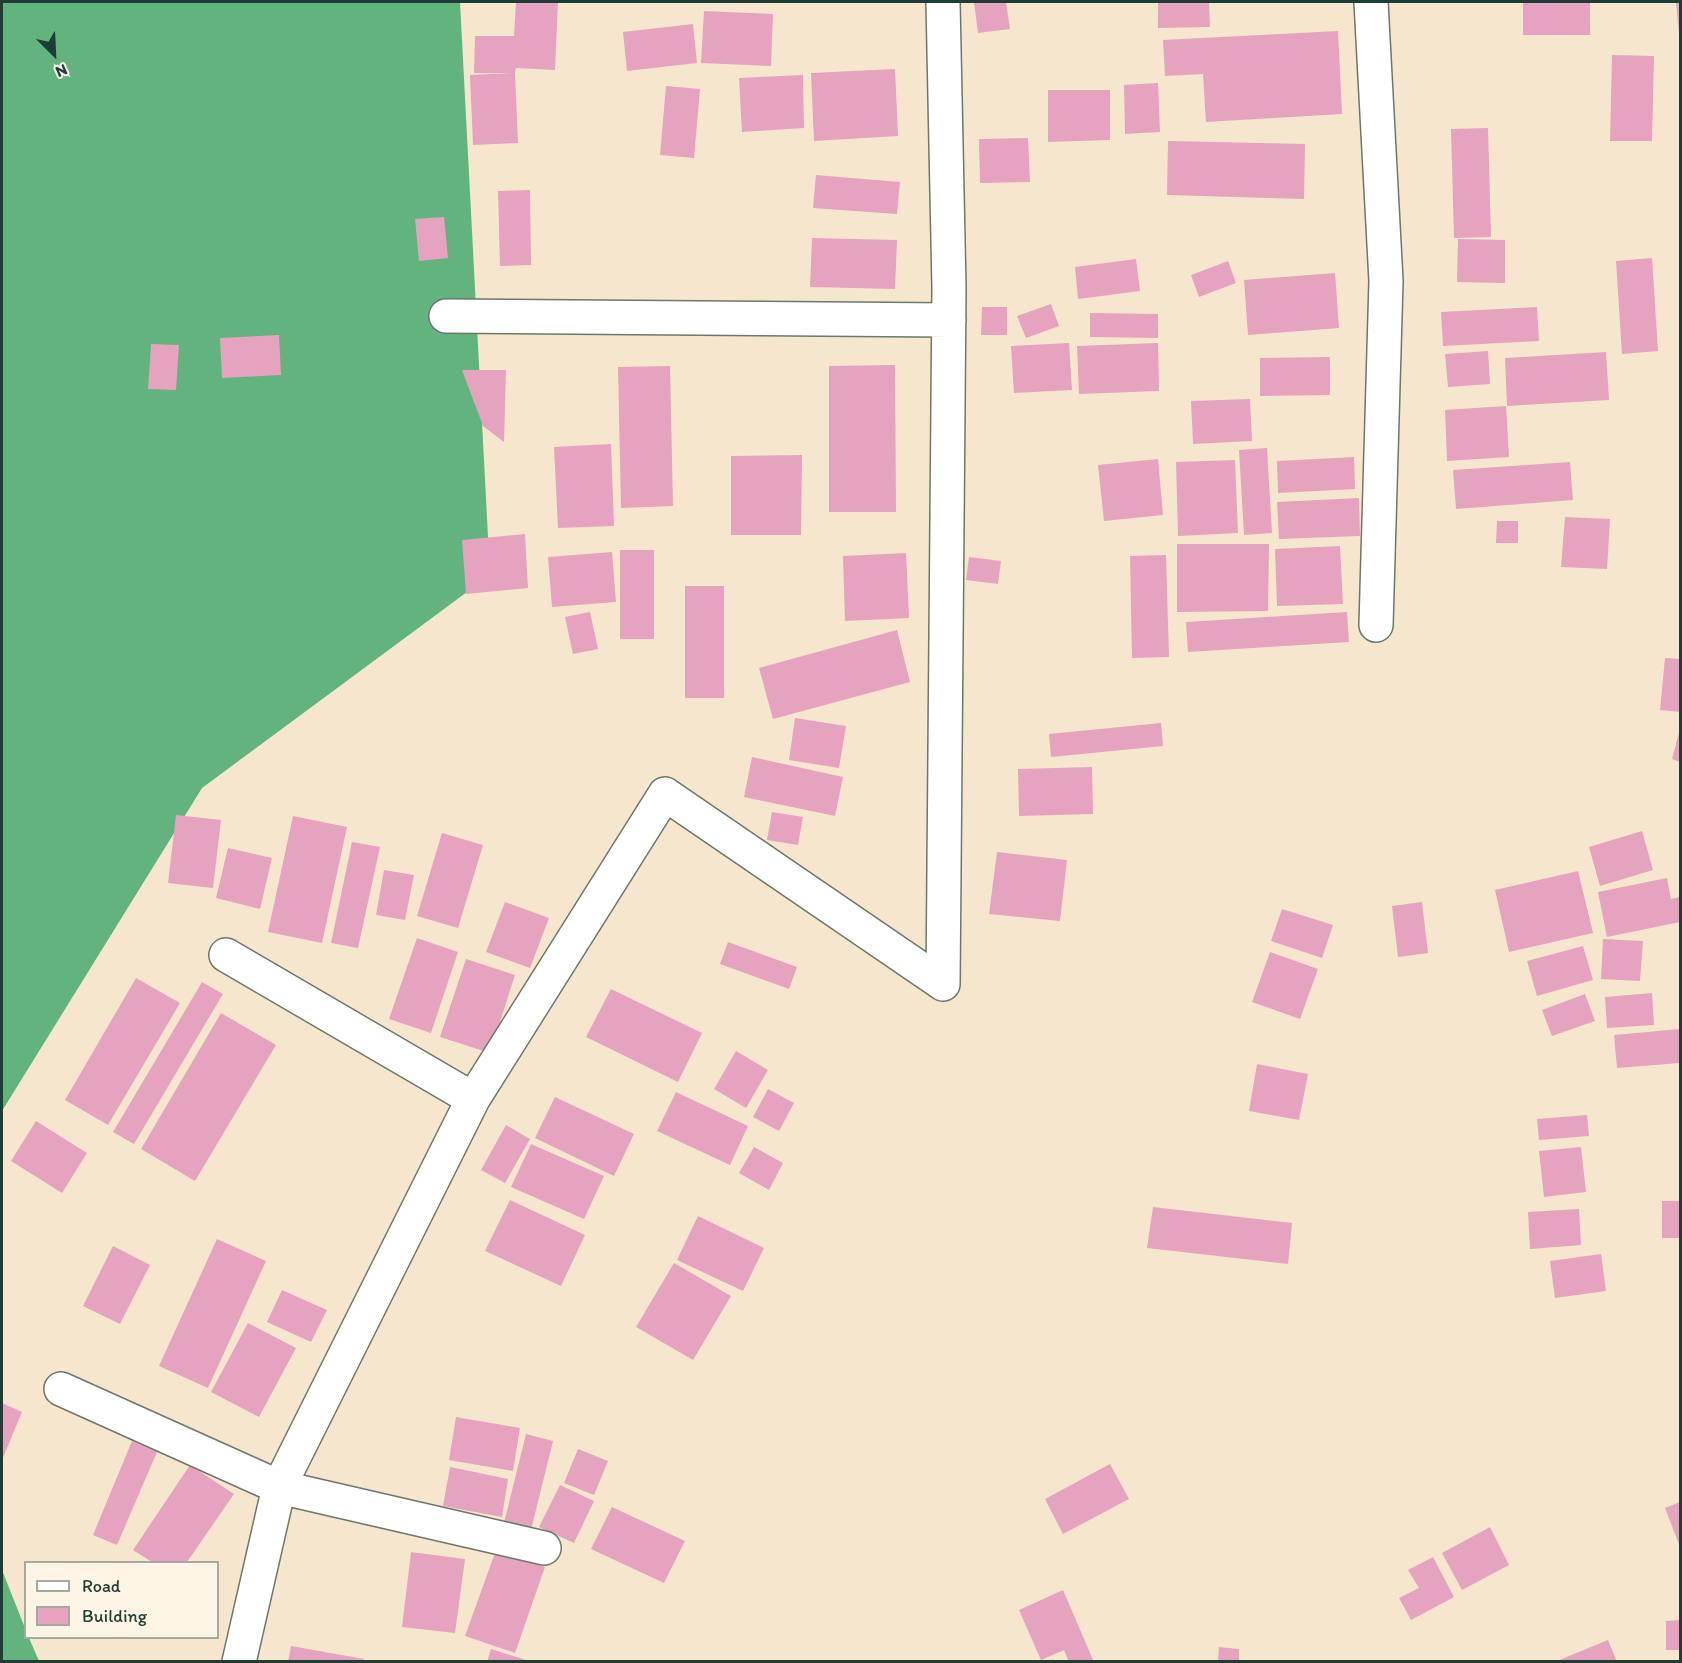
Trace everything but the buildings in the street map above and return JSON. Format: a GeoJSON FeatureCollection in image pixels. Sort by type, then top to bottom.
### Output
{"type":"FeatureCollection","features":[{"type":"Feature","properties":{"kind":"street"},"geometry":{"type":"LineString","coordinates":[[239,1662],[279,1487],[473,1099],[665,794],[944,984],[950,288],[943,2]]}},
{"type":"Feature","properties":{"kind":"street"},"geometry":{"type":"LineString","coordinates":[[1371,2],[1386,281],[1376,625]]}},
{"type":"Feature","properties":{"kind":"street"},"geometry":{"type":"LineString","coordinates":[[446,316],[949,320]]}},
{"type":"Feature","properties":{"kind":"street"},"geometry":{"type":"LineString","coordinates":[[226,955],[473,1099]]}},
{"type":"Feature","properties":{"kind":"street"},"geometry":{"type":"LineString","coordinates":[[61,1389],[279,1487],[544,1548]]}},
{"type":"Feature","properties":{"kind":"green space"},"geometry":{"type":"Polygon","coordinates":[[[2,2],[460,2],[490,575],[202,788],[2,1111],[2,2]]]}},
{"type":"Feature","properties":{"kind":"green space"},"geometry":{"type":"Polygon","coordinates":[[[2,1570],[24,1625],[24,1639],[29,1639],[39,1661],[2,1661],[2,1570]]]}}]}
